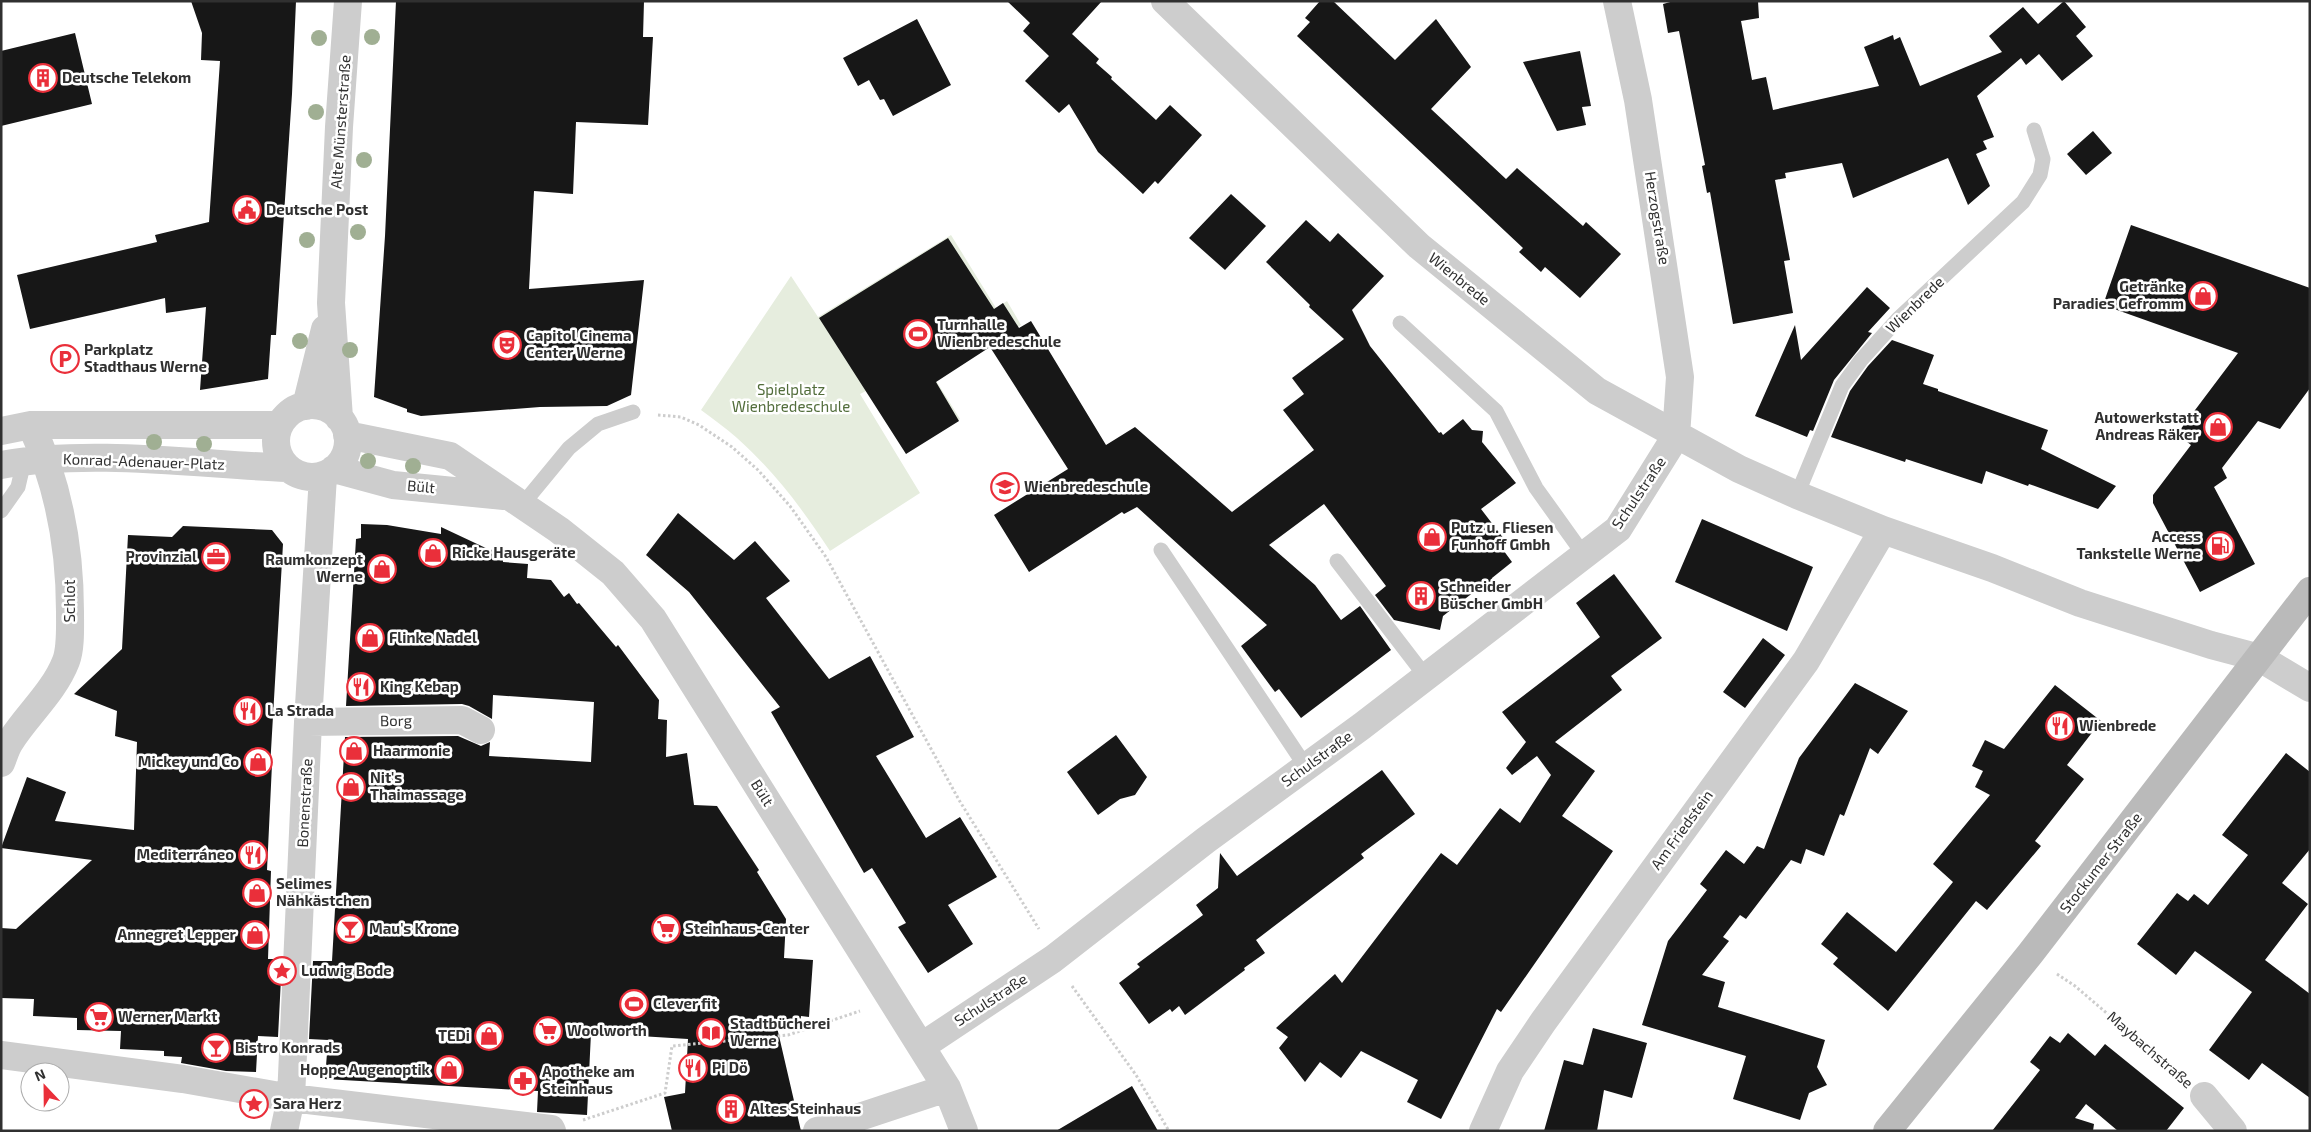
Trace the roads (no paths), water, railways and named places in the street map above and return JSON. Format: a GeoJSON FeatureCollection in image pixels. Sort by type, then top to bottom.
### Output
{"type":"FeatureCollection","features":[{"type":"Feature","properties":{"kind":"main road","name":"Stockumer Straße"},"geometry":{"type":"LineString","coordinates":[[1887,1131],[2030,954],[2310,591]]}},
{"type":"Feature","properties":{"kind":"street","name":"Alte Münsterstraße"},"geometry":{"type":"LineString","coordinates":[[328,472],[346,452],[331,303],[339,126],[348,1]]}},
{"type":"Feature","properties":{"kind":"street","name":"Wienbrede"},"geometry":{"type":"LineString","coordinates":[[1165,1],[1419,246],[1597,391],[1739,469],[1797,495],[1883,530],[1992,568],[2080,603],[2211,645],[2260,658],[2310,688]]}},
{"type":"Feature","properties":{"kind":"street","name":"Herzogstraße"},"geometry":{"type":"LineString","coordinates":[[1617,1],[1638,100],[1679,368],[1676,436]]}},
{"type":"Feature","properties":{"kind":"street","name":"Alte Münsterstraße"},"geometry":{"type":"LineString","coordinates":[[306,406],[331,303]]}},
{"type":"Feature","properties":{"kind":"street"},"geometry":{"type":"LineString","coordinates":[[328,472],[310,478],[300,476],[287,468],[279,457],[276,445],[279,425],[295,410],[306,406],[324,408],[343,426]]}},
{"type":"Feature","properties":{"kind":"street","name":"Konrad-Adenauer-Platz"},"geometry":{"type":"LineString","coordinates":[[32,452],[94,425],[279,425]]}},
{"type":"Feature","properties":{"kind":"street","name":"Bült"},"geometry":{"type":"LineString","coordinates":[[343,426],[450,456],[559,530],[614,573],[653,619],[894,1000],[948,1088],[964,1131]]}},
{"type":"Feature","properties":{"kind":"street","name":"Konrad-Adenauer-Platz"},"geometry":{"type":"LineString","coordinates":[[1,432],[32,452],[287,468]]}},
{"type":"Feature","properties":{"kind":"street","name":"Schulstraße"},"geometry":{"type":"LineString","coordinates":[[922,1046],[1053,959],[1618,529],[1676,436]]}},
{"type":"Feature","properties":{"kind":"street","name":"Schlot"},"geometry":{"type":"LineString","coordinates":[[1,763],[10,743],[40,705],[67,660],[70,624],[70,575],[61,509],[32,452]]}},
{"type":"Feature","properties":{"kind":"street","name":"Bült"},"geometry":{"type":"LineString","coordinates":[[328,472],[393,485],[516,501]]}},
{"type":"Feature","properties":{"kind":"street","name":"Bonenstraße"},"geometry":{"type":"LineString","coordinates":[[284,1131],[291,1098],[308,722],[328,472]]}},
{"type":"Feature","properties":{"kind":"street","name":"Am Friedstein"},"geometry":{"type":"LineString","coordinates":[[1483,1131],[1510,1072],[1521,1055],[1652,870],[1806,661],[1883,530]]}},
{"type":"Feature","properties":{"kind":"street","name":"Borg"},"geometry":{"type":"LineString","coordinates":[[308,722],[462,720],[481,730]]}},
{"type":"Feature","properties":{"kind":"street"},"geometry":{"type":"LineString","coordinates":[[1,1055],[183,1079],[291,1098],[552,1130]]}},
{"type":"Feature","properties":{"kind":"street"},"geometry":{"type":"LineString","coordinates":[[817,1131],[948,1088]]}},
{"type":"Feature","properties":{"kind":"street","name":"Maybachstraße"},"geometry":{"type":"LineString","coordinates":[[2204,1096],[2233,1131]]}},
{"type":"Feature","properties":{"kind":"lane","name":"Wienbrede"},"geometry":{"type":"LineString","coordinates":[[1797,495],[1842,386],[1860,360],[1898,319],[2024,202],[2040,175],[2043,159],[2034,130]]}},
{"type":"Feature","properties":{"kind":"lane"},"geometry":{"type":"LineString","coordinates":[[1400,323],[1496,411],[1536,488],[1584,555]]}},
{"type":"Feature","properties":{"kind":"lane"},"geometry":{"type":"LineString","coordinates":[[516,501],[569,448],[598,424],[632,412]]}},
{"type":"Feature","properties":{"kind":"lane"},"geometry":{"type":"LineString","coordinates":[[1,511],[18,487],[32,452]]}},
{"type":"Feature","properties":{"kind":"lane"},"geometry":{"type":"LineString","coordinates":[[1161,550],[1306,767]]}},
{"type":"Feature","properties":{"kind":"lane"},"geometry":{"type":"LineString","coordinates":[[1336,561],[1426,677]]}},
{"type":"Feature","properties":{"kind":"place","name":"Deutsche Telekom"},"geometry":{"type":"Point","coordinates":[43,78]}},
{"type":"Feature","properties":{"kind":"place","name":"Deutsche Post"},"geometry":{"type":"Point","coordinates":[247,210]}},
{"type":"Feature","properties":{"kind":"place","name":"Getränke Paradies Gefromm"},"geometry":{"type":"Point","coordinates":[2203,296]}},
{"type":"Feature","properties":{"kind":"place","name":"Turnhalle Wienbredeschule"},"geometry":{"type":"Point","coordinates":[918,334]}},
{"type":"Feature","properties":{"kind":"place","name":"Capitol Cinema Center Werne"},"geometry":{"type":"Point","coordinates":[507,345]}},
{"type":"Feature","properties":{"kind":"place","name":"Parkplatz Stadthaus Werne"},"geometry":{"type":"Point","coordinates":[65,359]}},
{"type":"Feature","properties":{"kind":"place","name":"Autowerkstatt Andreas Räker"},"geometry":{"type":"Point","coordinates":[2218,427]}},
{"type":"Feature","properties":{"kind":"place","name":"Wienbredeschule"},"geometry":{"type":"Point","coordinates":[1005,487]}},
{"type":"Feature","properties":{"kind":"place","name":"Putz u. Fliesen Funhoff Gmbh"},"geometry":{"type":"Point","coordinates":[1432,537]}},
{"type":"Feature","properties":{"kind":"place","name":"Access Tankstelle Werne"},"geometry":{"type":"Point","coordinates":[2220,546]}},
{"type":"Feature","properties":{"kind":"place","name":"Ricke Hausgeräte"},"geometry":{"type":"Point","coordinates":[433,553]}},
{"type":"Feature","properties":{"kind":"place","name":"Provinzial"},"geometry":{"type":"Point","coordinates":[216,557]}},
{"type":"Feature","properties":{"kind":"place","name":"Raumkonzept Werne"},"geometry":{"type":"Point","coordinates":[382,569]}},
{"type":"Feature","properties":{"kind":"place","name":"Schneider Büscher GmbH"},"geometry":{"type":"Point","coordinates":[1421,596]}},
{"type":"Feature","properties":{"kind":"place","name":"Flinke Nadel"},"geometry":{"type":"Point","coordinates":[370,638]}},
{"type":"Feature","properties":{"kind":"place","name":"King Kebap"},"geometry":{"type":"Point","coordinates":[361,687]}},
{"type":"Feature","properties":{"kind":"place","name":"La Strada"},"geometry":{"type":"Point","coordinates":[248,711]}},
{"type":"Feature","properties":{"kind":"place","name":"Wienbrede"},"geometry":{"type":"Point","coordinates":[2060,726]}},
{"type":"Feature","properties":{"kind":"place","name":"Haarmonie"},"geometry":{"type":"Point","coordinates":[354,751]}},
{"type":"Feature","properties":{"kind":"place","name":"Mickey und Co"},"geometry":{"type":"Point","coordinates":[258,762]}},
{"type":"Feature","properties":{"kind":"place","name":"Nit's Thaimassage"},"geometry":{"type":"Point","coordinates":[351,787]}},
{"type":"Feature","properties":{"kind":"place","name":"Mediterráneo"},"geometry":{"type":"Point","coordinates":[253,855]}},
{"type":"Feature","properties":{"kind":"place","name":"Selimes Nähkästchen"},"geometry":{"type":"Point","coordinates":[257,893]}},
{"type":"Feature","properties":{"kind":"place","name":"Mau's Krone"},"geometry":{"type":"Point","coordinates":[350,929]}},
{"type":"Feature","properties":{"kind":"place","name":"Steinhaus-Center"},"geometry":{"type":"Point","coordinates":[666,929]}},
{"type":"Feature","properties":{"kind":"place","name":"Annegret Lepper"},"geometry":{"type":"Point","coordinates":[255,935]}},
{"type":"Feature","properties":{"kind":"place","name":"Ludwig Bode"},"geometry":{"type":"Point","coordinates":[282,971]}},
{"type":"Feature","properties":{"kind":"place","name":"Clever fit"},"geometry":{"type":"Point","coordinates":[634,1004]}},
{"type":"Feature","properties":{"kind":"place","name":"Werner Markt"},"geometry":{"type":"Point","coordinates":[99,1017]}},
{"type":"Feature","properties":{"kind":"place","name":"Woolworth"},"geometry":{"type":"Point","coordinates":[548,1031]}},
{"type":"Feature","properties":{"kind":"place","name":"Stadtbücherei Werne"},"geometry":{"type":"Point","coordinates":[711,1033]}},
{"type":"Feature","properties":{"kind":"place","name":"TEDi"},"geometry":{"type":"Point","coordinates":[489,1036]}},
{"type":"Feature","properties":{"kind":"place","name":"Bistro Konrads"},"geometry":{"type":"Point","coordinates":[216,1048]}},
{"type":"Feature","properties":{"kind":"place","name":"Pi Dö"},"geometry":{"type":"Point","coordinates":[693,1068]}},
{"type":"Feature","properties":{"kind":"place","name":"Hoppe Augenoptik"},"geometry":{"type":"Point","coordinates":[449,1070]}},
{"type":"Feature","properties":{"kind":"place","name":"Apotheke am Steinhaus"},"geometry":{"type":"Point","coordinates":[523,1081]}},
{"type":"Feature","properties":{"kind":"place","name":"Sara Herz"},"geometry":{"type":"Point","coordinates":[254,1104]}},
{"type":"Feature","properties":{"kind":"place","name":"Altes Steinhaus"},"geometry":{"type":"Point","coordinates":[731,1109]}},
{"type":"Feature","properties":{"kind":"park label","name":"Spielplatz Wienbredeschule"},"geometry":{"type":"Point","coordinates":[791,398]}}]}
